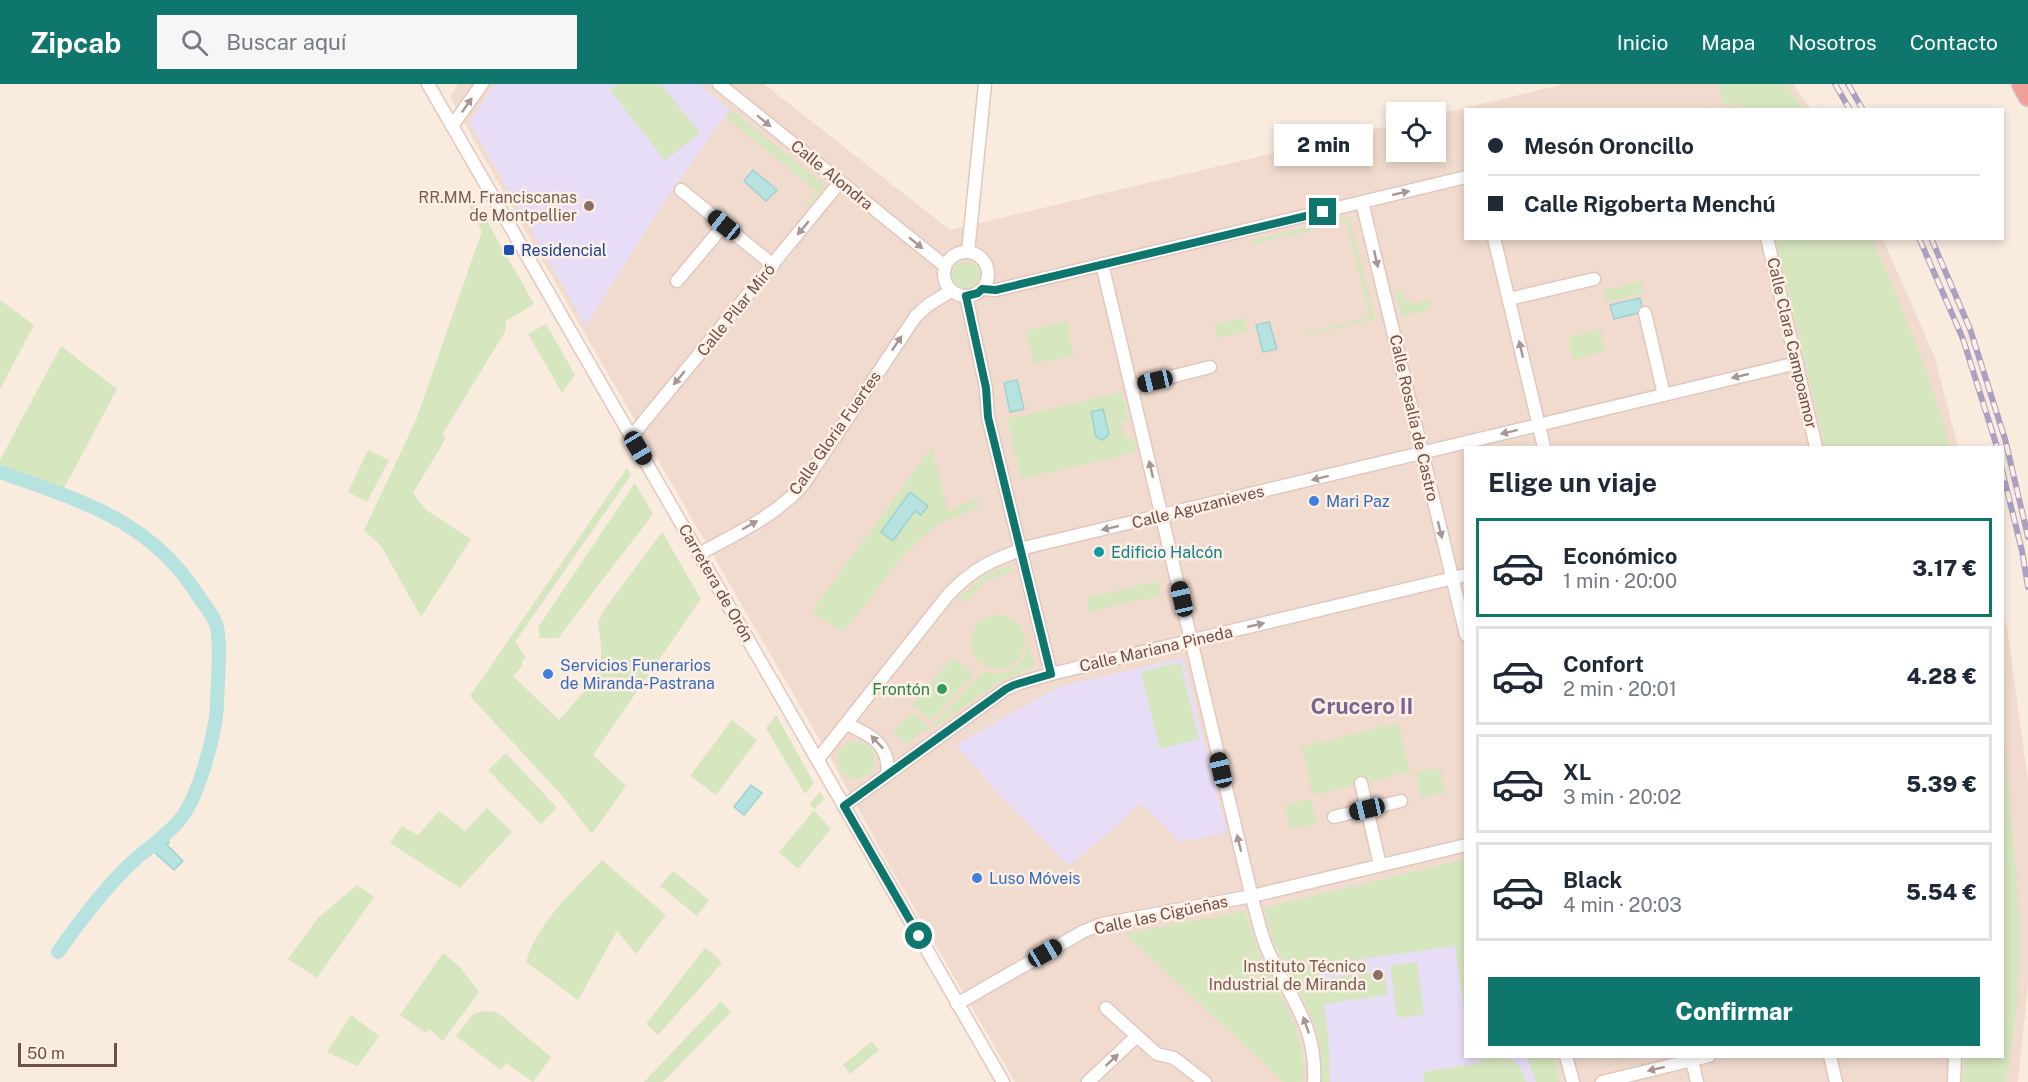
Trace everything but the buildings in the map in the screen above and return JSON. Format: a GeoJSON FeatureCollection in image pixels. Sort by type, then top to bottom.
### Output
{"type":"FeatureCollection","features":[{"type":"Feature","properties":{"kind":"highway"},"geometry":{"type":"LineString","coordinates":[[2021,84],[2028,97]]}},
{"type":"Feature","properties":{"kind":"street","name":"Carretera de Orón"},"geometry":{"type":"LineString","coordinates":[[428,84],[1003,1082]]}},
{"type":"Feature","properties":{"kind":"street"},"geometry":{"type":"LineString","coordinates":[[452,126],[482,84]]}},
{"type":"Feature","properties":{"kind":"street","name":"Calle Alondra"},"geometry":{"type":"LineString","coordinates":[[719,84],[945,266]]}},
{"type":"Feature","properties":{"kind":"street"},"geometry":{"type":"LineString","coordinates":[[968,252],[985,84]]}},
{"type":"Feature","properties":{"kind":"street"},"geometry":{"type":"LineString","coordinates":[[982,289],[996,290],[1464,177]]}},
{"type":"Feature","properties":{"kind":"street","name":"Calle Pilar Miró"},"geometry":{"type":"LineString","coordinates":[[631,437],[840,182]]}},
{"type":"Feature","properties":{"kind":"street","name":"Calle Pilar Miró"},"geometry":{"type":"LineString","coordinates":[[681,190],[773,264]]}},
{"type":"Feature","properties":{"kind":"street","name":"Calle Rosalía de Castro"},"geometry":{"type":"LineString","coordinates":[[1362,202],[1464,627]]}},
{"type":"Feature","properties":{"kind":"street"},"geometry":{"type":"LineString","coordinates":[[677,281],[724,225]]}},
{"type":"Feature","properties":{"kind":"street"},"geometry":{"type":"LineString","coordinates":[[1494,240],[1544,446]]}},
{"type":"Feature","properties":{"kind":"street","name":"Calle Clara Campoamor"},"geometry":{"type":"LineString","coordinates":[[1767,240],[1816,446]]}},
{"type":"Feature","properties":{"kind":"street"},"geometry":{"type":"LineString","coordinates":[[968,252],[981,257],[988,276],[978,293],[966,296],[951,291],[944,279],[945,266],[948,261],[957,253],[968,252]]}},
{"type":"Feature","properties":{"kind":"street"},"geometry":{"type":"LineString","coordinates":[[1102,264],[1252,896],[1268,952],[1306,1024],[1313,1051],[1314,1082]]}},
{"type":"Feature","properties":{"kind":"street"},"geometry":{"type":"LineString","coordinates":[[1509,299],[1594,279]]}},
{"type":"Feature","properties":{"kind":"street","name":"Calle Gloria Fuertes"},"geometry":{"type":"LineString","coordinates":[[699,554],[773,512],[792,497],[916,316],[928,304],[951,291]]}},
{"type":"Feature","properties":{"kind":"street"},"geometry":{"type":"LineString","coordinates":[[966,296],[986,388],[988,417],[1051,674]]}},
{"type":"Feature","properties":{"kind":"street"},"geometry":{"type":"LineString","coordinates":[[1645,313],[1664,394]]}},
{"type":"Feature","properties":{"kind":"street","name":"Calle Aguzanieves"},"geometry":{"type":"LineString","coordinates":[[818,759],[960,582],[981,566],[1020,550],[1797,363]]}},
{"type":"Feature","properties":{"kind":"street"},"geometry":{"type":"LineString","coordinates":[[1131,387],[1210,368]]}},
{"type":"Feature","properties":{"kind":"street","name":"Calle Mariana Pineda"},"geometry":{"type":"LineString","coordinates":[[844,806],[1014,685],[1051,674],[1464,575]]}},
{"type":"Feature","properties":{"kind":"street"},"geometry":{"type":"LineString","coordinates":[[846,724],[876,740],[886,756],[887,775]]}},
{"type":"Feature","properties":{"kind":"street"},"geometry":{"type":"LineString","coordinates":[[1361,783],[1380,865]]}},
{"type":"Feature","properties":{"kind":"street"},"geometry":{"type":"LineString","coordinates":[[1334,817],[1401,801]]}},
{"type":"Feature","properties":{"kind":"street","name":"Calle las Cigüeñas"},"geometry":{"type":"LineString","coordinates":[[957,1004],[1102,924],[1252,896],[1464,844]]}},
{"type":"Feature","properties":{"kind":"street"},"geometry":{"type":"LineString","coordinates":[[1106,1008],[1157,1054],[1174,1058],[1205,1082]]}},
{"type":"Feature","properties":{"kind":"street"},"geometry":{"type":"LineString","coordinates":[[1088,1082],[1136,1037]]}},
{"type":"Feature","properties":{"kind":"street"},"geometry":{"type":"LineString","coordinates":[[1567,1058],[1573,1082]]}},
{"type":"Feature","properties":{"kind":"street"},"geometry":{"type":"LineString","coordinates":[[1602,1082],[1691,1058],[1697,1082]]}},
{"type":"Feature","properties":{"kind":"street"},"geometry":{"type":"LineString","coordinates":[[1830,1058],[1836,1082]]}},
{"type":"Feature","properties":{"kind":"street"},"geometry":{"type":"LineString","coordinates":[[1954,1082],[1955,1058]]}},
{"type":"Feature","properties":{"kind":"shaded area"},"geometry":{"type":"Polygon","coordinates":[[[458,84],[764,84],[950,230],[1386,126],[1386,162],[1446,162],[1446,113],[1464,108],[1464,240],[1883,240],[1935,358],[1958,446],[1464,446],[1464,1058],[2004,1058],[2004,616],[2028,782],[2028,983],[2018,1082],[1015,1082],[450,97],[458,84]]]}},
{"type":"Feature","properties":{"kind":"shaded area","name":"RR.MM. Franciscanas de Montpellier"},"geometry":{"type":"Polygon","coordinates":[[[495,84],[699,84],[730,109],[666,199],[586,326],[469,122],[495,84]]]}},
{"type":"Feature","properties":{"kind":"shaded area"},"geometry":{"type":"Polygon","coordinates":[[[1564,84],[1793,84],[1810,108],[1465,108],[1564,84]]]}},
{"type":"Feature","properties":{"kind":"shaded area"},"geometry":{"type":"Polygon","coordinates":[[[1183,658],[1227,832],[1180,842],[1140,803],[1069,866],[995,790],[956,745],[1058,687],[1183,658]]]}},
{"type":"Feature","properties":{"kind":"shaded area","name":"Instituto Técnico Industrial de Miranda"},"geometry":{"type":"Polygon","coordinates":[[[1464,859],[1464,1058],[1554,1058],[1560,1082],[1322,1082],[1321,1050],[1315,1024],[1275,945],[1264,908],[1464,859]]]}},
{"type":"Feature","properties":{"kind":"green space"},"geometry":{"type":"Polygon","coordinates":[[[618,84],[661,84],[700,133],[665,161],[610,90],[618,84]]]}},
{"type":"Feature","properties":{"kind":"green space"},"geometry":{"type":"Polygon","coordinates":[[[1718,84],[1786,84],[1802,108],[1743,108],[1737,103],[1723,106],[1718,84]]]}},
{"type":"Feature","properties":{"kind":"green space"},"geometry":{"type":"Polygon","coordinates":[[[730,109],[825,185],[807,209],[805,207],[816,191],[726,117],[730,109]]]}},
{"type":"Feature","properties":{"kind":"green space"},"geometry":{"type":"Polygon","coordinates":[[[476,202],[534,304],[506,321],[505,332],[442,435],[446,438],[413,493],[426,510],[471,539],[421,617],[381,546],[364,530],[416,420],[482,231],[469,207],[476,202]]]}},
{"type":"Feature","properties":{"kind":"green space"},"geometry":{"type":"Polygon","coordinates":[[[1349,217],[1375,319],[1305,336],[1304,334],[1370,317],[1347,222],[1254,244],[1253,240],[1349,217]]]}},
{"type":"Feature","properties":{"kind":"green space"},"geometry":{"type":"Polygon","coordinates":[[[1776,240],[1872,240],[1915,342],[1950,446],[1825,446],[1776,240]]]}},
{"type":"Feature","properties":{"kind":"green space"},"geometry":{"type":"Polygon","coordinates":[[[966,262],[977,266],[981,277],[977,288],[966,292],[955,288],[951,277],[955,266],[966,262]]]}},
{"type":"Feature","properties":{"kind":"green space"},"geometry":{"type":"Polygon","coordinates":[[[1640,281],[1643,293],[1608,302],[1605,290],[1640,281]]]}},
{"type":"Feature","properties":{"kind":"green space"},"geometry":{"type":"Polygon","coordinates":[[[1401,290],[1405,301],[1409,300],[1411,304],[1429,300],[1431,309],[1402,317],[1395,292],[1401,290]]]}},
{"type":"Feature","properties":{"kind":"green space"},"geometry":{"type":"Polygon","coordinates":[[[0,300],[34,325],[0,389],[0,300]]]}},
{"type":"Feature","properties":{"kind":"green space"},"geometry":{"type":"Polygon","coordinates":[[[1244,318],[1247,332],[1217,338],[1214,325],[1244,318]]]}},
{"type":"Feature","properties":{"kind":"green space"},"geometry":{"type":"Polygon","coordinates":[[[1067,321],[1074,355],[1034,364],[1026,331],[1067,321]]]}},
{"type":"Feature","properties":{"kind":"green space"},"geometry":{"type":"Polygon","coordinates":[[[546,324],[575,375],[562,393],[528,334],[546,324]]]}},
{"type":"Feature","properties":{"kind":"green space"},"geometry":{"type":"Polygon","coordinates":[[[1600,329],[1605,352],[1573,360],[1568,337],[1600,329]]]}},
{"type":"Feature","properties":{"kind":"green space"},"geometry":{"type":"Polygon","coordinates":[[[61,346],[117,389],[63,490],[0,467],[0,460],[61,346]]]}},
{"type":"Feature","properties":{"kind":"green space"},"geometry":{"type":"Polygon","coordinates":[[[1122,392],[1129,420],[1120,423],[1124,439],[1133,437],[1137,452],[1021,479],[1007,419],[1122,392]]]}},
{"type":"Feature","properties":{"kind":"green space"},"geometry":{"type":"Polygon","coordinates":[[[932,447],[948,512],[976,498],[981,506],[938,524],[904,554],[843,633],[812,611],[932,447]]]}},
{"type":"Feature","properties":{"kind":"green space"},"geometry":{"type":"Polygon","coordinates":[[[368,450],[389,460],[367,502],[348,492],[368,450]]]}},
{"type":"Feature","properties":{"kind":"green space"},"geometry":{"type":"Polygon","coordinates":[[[627,468],[631,475],[515,642],[526,657],[513,676],[559,720],[591,684],[601,662],[598,623],[604,610],[662,532],[701,599],[593,755],[626,786],[592,834],[564,798],[470,696],[627,468]]]}},
{"type":"Feature","properties":{"kind":"green space"},"geometry":{"type":"Polygon","coordinates":[[[635,483],[653,514],[558,638],[539,638],[539,626],[635,483]]]}},
{"type":"Feature","properties":{"kind":"green space"},"geometry":{"type":"Polygon","coordinates":[[[1008,566],[1013,568],[1011,572],[986,581],[964,602],[959,598],[983,576],[1008,566]]]}},
{"type":"Feature","properties":{"kind":"green space"},"geometry":{"type":"Polygon","coordinates":[[[1158,581],[1161,595],[1089,612],[1087,598],[1158,581]]]}},
{"type":"Feature","properties":{"kind":"green space"},"geometry":{"type":"Polygon","coordinates":[[[993,615],[1003,615],[1013,619],[1021,627],[1025,642],[1021,657],[1013,665],[1003,669],[993,669],[983,665],[975,657],[971,647],[971,637],[975,627],[983,619],[993,615]]]}},
{"type":"Feature","properties":{"kind":"green space"},"geometry":{"type":"Polygon","coordinates":[[[1027,633],[1034,667],[999,682],[937,726],[934,724],[981,674],[1000,673],[1014,669],[1025,653],[1027,633]]]}},
{"type":"Feature","properties":{"kind":"green space","name":"Frontón"},"geometry":{"type":"Polygon","coordinates":[[[954,657],[973,674],[931,721],[912,704],[954,657]]]}},
{"type":"Feature","properties":{"kind":"green space"},"geometry":{"type":"Polygon","coordinates":[[[1180,662],[1199,739],[1160,749],[1141,672],[1180,662]]]}},
{"type":"Feature","properties":{"kind":"green space"},"geometry":{"type":"Polygon","coordinates":[[[912,712],[929,727],[907,744],[892,732],[912,712]]]}},
{"type":"Feature","properties":{"kind":"green space"},"geometry":{"type":"Polygon","coordinates":[[[776,715],[814,783],[805,794],[766,728],[776,715]]]}},
{"type":"Feature","properties":{"kind":"green space"},"geometry":{"type":"Polygon","coordinates":[[[732,720],[757,740],[716,795],[690,776],[732,720]]]}},
{"type":"Feature","properties":{"kind":"green space"},"geometry":{"type":"Polygon","coordinates":[[[1398,723],[1410,772],[1313,795],[1302,747],[1398,723]]]}},
{"type":"Feature","properties":{"kind":"green space"},"geometry":{"type":"Polygon","coordinates":[[[856,741],[863,742],[869,747],[874,753],[874,767],[869,773],[863,778],[856,779],[849,778],[843,773],[838,767],[837,760],[838,753],[843,747],[849,742],[856,741]]]}},
{"type":"Feature","properties":{"kind":"green space"},"geometry":{"type":"Polygon","coordinates":[[[2004,743],[2019,912],[2019,976],[2013,1040],[2006,1082],[1963,1082],[1964,1058],[2004,1058],[2004,743]]]}},
{"type":"Feature","properties":{"kind":"green space"},"geometry":{"type":"Polygon","coordinates":[[[506,753],[557,808],[541,824],[488,770],[506,753]]]}},
{"type":"Feature","properties":{"kind":"green space"},"geometry":{"type":"Polygon","coordinates":[[[1436,768],[1440,770],[1446,792],[1421,798],[1415,772],[1436,768]]]}},
{"type":"Feature","properties":{"kind":"green space"},"geometry":{"type":"Polygon","coordinates":[[[820,792],[824,799],[814,810],[810,803],[820,792]]]}},
{"type":"Feature","properties":{"kind":"green space"},"geometry":{"type":"Polygon","coordinates":[[[1311,799],[1317,823],[1290,829],[1285,808],[1288,804],[1311,799]]]}},
{"type":"Feature","properties":{"kind":"green space"},"geometry":{"type":"Polygon","coordinates":[[[487,808],[512,832],[460,888],[390,843],[402,826],[418,835],[439,811],[465,831],[487,808]]]}},
{"type":"Feature","properties":{"kind":"green space"},"geometry":{"type":"Polygon","coordinates":[[[814,810],[831,829],[798,869],[779,852],[814,810]]]}},
{"type":"Feature","properties":{"kind":"green space"},"geometry":{"type":"Polygon","coordinates":[[[1464,859],[1464,1009],[1455,946],[1319,965],[1321,979],[1385,971],[1388,995],[1324,1004],[1330,1082],[1322,1082],[1321,1050],[1315,1024],[1275,945],[1264,908],[1464,859]]]}},
{"type":"Feature","properties":{"kind":"green space"},"geometry":{"type":"Polygon","coordinates":[[[602,860],[666,915],[636,954],[617,931],[578,1000],[526,962],[539,933],[548,920],[602,860]]]}},
{"type":"Feature","properties":{"kind":"green space"},"geometry":{"type":"Polygon","coordinates":[[[673,871],[709,900],[697,916],[660,886],[673,871]]]}},
{"type":"Feature","properties":{"kind":"green space"},"geometry":{"type":"Polygon","coordinates":[[[357,885],[374,897],[317,978],[288,959],[318,918],[357,885]]]}},
{"type":"Feature","properties":{"kind":"green space"},"geometry":{"type":"Polygon","coordinates":[[[1246,911],[1259,955],[1294,1022],[1302,1050],[1303,1082],[1284,1082],[1125,934],[1246,911]]]}},
{"type":"Feature","properties":{"kind":"green space"},"geometry":{"type":"Polygon","coordinates":[[[705,948],[722,963],[658,1035],[646,1024],[705,948]]]}},
{"type":"Feature","properties":{"kind":"green space"},"geometry":{"type":"Polygon","coordinates":[[[443,953],[459,966],[479,992],[443,1041],[429,1029],[426,1033],[400,1015],[443,953]]]}},
{"type":"Feature","properties":{"kind":"green space"},"geometry":{"type":"Polygon","coordinates":[[[1417,962],[1424,1015],[1397,1018],[1390,965],[1417,962]]]}},
{"type":"Feature","properties":{"kind":"green space"},"geometry":{"type":"Polygon","coordinates":[[[721,1001],[731,1012],[663,1082],[644,1082],[721,1001]]]}},
{"type":"Feature","properties":{"kind":"green space"},"geometry":{"type":"Polygon","coordinates":[[[497,1012],[551,1057],[533,1082],[506,1063],[501,1070],[456,1036],[474,1013],[497,1012]]]}},
{"type":"Feature","properties":{"kind":"green space"},"geometry":{"type":"Polygon","coordinates":[[[351,1015],[379,1036],[358,1066],[327,1052],[351,1015]]]}},
{"type":"Feature","properties":{"kind":"green space"},"geometry":{"type":"Polygon","coordinates":[[[872,1041],[879,1050],[850,1074],[843,1065],[872,1041]]]}},
{"type":"Feature","properties":{"kind":"green space"},"geometry":{"type":"Polygon","coordinates":[[[1527,1058],[1554,1058],[1560,1082],[1536,1082],[1527,1058]]]}},
{"type":"Feature","properties":{"kind":"green space"},"geometry":{"type":"Polygon","coordinates":[[[1508,1059],[1516,1063],[1527,1082],[1424,1082],[1423,1072],[1479,1063],[1479,1060],[1508,1059]]]}},
{"type":"Feature","properties":{"kind":"water"},"geometry":{"type":"Polygon","coordinates":[[[753,170],[777,190],[766,201],[744,181],[753,170]]]}},
{"type":"Feature","properties":{"kind":"water"},"geometry":{"type":"Polygon","coordinates":[[[1640,298],[1643,312],[1614,319],[1610,305],[1640,298]]]}},
{"type":"Feature","properties":{"kind":"water"},"geometry":{"type":"Polygon","coordinates":[[[1269,322],[1277,349],[1263,352],[1256,325],[1269,322]]]}},
{"type":"Feature","properties":{"kind":"water"},"geometry":{"type":"Polygon","coordinates":[[[1017,380],[1024,409],[1010,412],[1004,383],[1017,380]]]}},
{"type":"Feature","properties":{"kind":"water"},"geometry":{"type":"Polygon","coordinates":[[[1103,409],[1109,434],[1103,440],[1096,437],[1091,412],[1103,409]]]}},
{"type":"Feature","properties":{"kind":"water"},"geometry":{"type":"Polygon","coordinates":[[[910,492],[928,506],[921,515],[915,511],[893,541],[881,532],[910,492]]]}},
{"type":"Feature","properties":{"kind":"water"},"geometry":{"type":"Polygon","coordinates":[[[751,785],[762,793],[744,815],[734,807],[751,785]]]}},
{"type":"Feature","properties":{"kind":"water"},"geometry":{"type":"Polygon","coordinates":[[[166,838],[169,842],[167,845],[183,861],[174,870],[153,851],[166,838]]]}},
{"type":"Feature","properties":{"kind":"waterway"},"geometry":{"type":"LineString","coordinates":[[0,472],[86,504],[136,531],[159,549],[180,571],[211,614],[218,631],[216,719],[199,784],[192,799],[178,822],[133,861],[108,887],[58,952]]}},
{"type":"Feature","properties":{"kind":"railway"},"geometry":{"type":"LineString","coordinates":[[1835,84],[1849,108]]}},
{"type":"Feature","properties":{"kind":"railway"},"geometry":{"type":"LineString","coordinates":[[1848,84],[1862,108]]}},
{"type":"Feature","properties":{"kind":"railway"},"geometry":{"type":"LineString","coordinates":[[1920,240],[1963,339],[1997,446]]}},
{"type":"Feature","properties":{"kind":"railway"},"geometry":{"type":"LineString","coordinates":[[1932,240],[1970,329],[2005,439],[2028,537]]}},
{"type":"Feature","properties":{"kind":"railway"},"geometry":{"type":"LineString","coordinates":[[2004,478],[2022,551],[2028,587]]}},
{"type":"Feature","properties":{"kind":"place","name":"RR.MM. Franciscanas de Montpellier"},"geometry":{"type":"Point","coordinates":[589,206]}},
{"type":"Feature","properties":{"kind":"place","name":"Residencial"},"geometry":{"type":"Point","coordinates":[509,250]}},
{"type":"Feature","properties":{"kind":"place","name":"Mari Paz"},"geometry":{"type":"Point","coordinates":[1314,501]}},
{"type":"Feature","properties":{"kind":"place","name":"Edificio Halcón"},"geometry":{"type":"Point","coordinates":[1099,552]}},
{"type":"Feature","properties":{"kind":"place","name":"Servicios Funerarios de Miranda-Pastrana"},"geometry":{"type":"Point","coordinates":[548,674]}},
{"type":"Feature","properties":{"kind":"place","name":"Frontón"},"geometry":{"type":"Point","coordinates":[942,689]}},
{"type":"Feature","properties":{"kind":"place","name":"Luso Móveis"},"geometry":{"type":"Point","coordinates":[977,878]}},
{"type":"Feature","properties":{"kind":"place","name":"Instituto Técnico Industrial de Miranda"},"geometry":{"type":"Point","coordinates":[1378,975]}},
{"type":"Feature","properties":{"kind":"district","name":"Crucero II"},"geometry":{"type":"Point","coordinates":[1362,706]}},
{"type":"Feature","properties":{"kind":"route"},"geometry":{"type":"LineString","coordinates":[[919,936],[844,806],[1006,689],[1051,674],[988,417],[986,388],[966,296],[972,296],[982,289],[996,290],[1323,212]]}}]}
